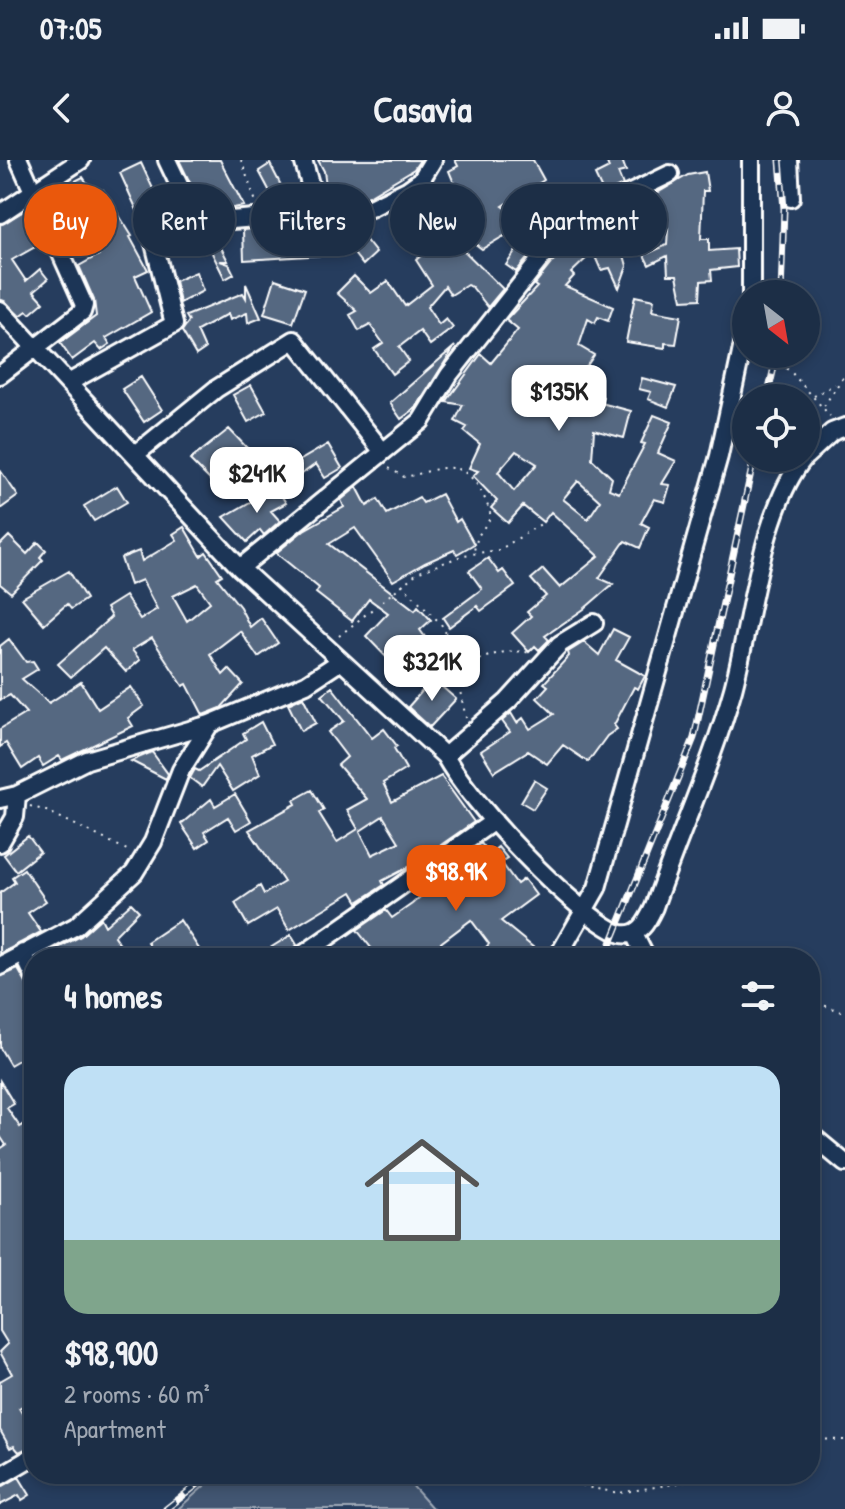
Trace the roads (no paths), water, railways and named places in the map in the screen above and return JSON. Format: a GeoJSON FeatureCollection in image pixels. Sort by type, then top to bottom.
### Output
{"type":"FeatureCollection","features":[{"type":"Feature","properties":{"kind":"street"},"geometry":{"type":"LineString","coordinates":[[19,160],[29,184]]}},
{"type":"Feature","properties":{"kind":"street"},"geometry":{"type":"LineString","coordinates":[[48,184],[81,160]]}},
{"type":"Feature","properties":{"kind":"street"},"geometry":{"type":"LineString","coordinates":[[167,160],[178,184]]}},
{"type":"Feature","properties":{"kind":"street"},"geometry":{"type":"LineString","coordinates":[[303,160],[310,184]]}},
{"type":"Feature","properties":{"kind":"street"},"geometry":{"type":"LineString","coordinates":[[374,206],[391,200],[421,180],[433,160]]}},
{"type":"Feature","properties":{"kind":"street"},"geometry":{"type":"LineString","coordinates":[[751,160],[751,280]]}},
{"type":"Feature","properties":{"kind":"street"},"geometry":{"type":"LineString","coordinates":[[789,160],[791,198]]}},
{"type":"Feature","properties":{"kind":"street"},"geometry":{"type":"LineString","coordinates":[[240,568],[421,421],[449,375],[546,252],[610,203],[670,174]]}},
{"type":"Feature","properties":{"kind":"street"},"geometry":{"type":"LineString","coordinates":[[0,214],[24,200]]}},
{"type":"Feature","properties":{"kind":"street"},"geometry":{"type":"LineString","coordinates":[[0,375],[34,345],[82,312],[84,305],[61,256]]}},
{"type":"Feature","properties":{"kind":"street"},"geometry":{"type":"LineString","coordinates":[[70,382],[171,327],[175,320],[158,256]]}},
{"type":"Feature","properties":{"kind":"street"},"geometry":{"type":"LineString","coordinates":[[0,310],[240,568],[445,756],[460,783],[494,821],[585,912],[614,932],[634,934]]}},
{"type":"Feature","properties":{"kind":"street"},"geometry":{"type":"LineString","coordinates":[[136,454],[216,389],[294,340],[379,455]]}},
{"type":"Feature","properties":{"kind":"street"},"geometry":{"type":"LineString","coordinates":[[563,948],[597,888],[706,507],[740,368]]}},
{"type":"Feature","properties":{"kind":"street"},"geometry":{"type":"LineString","coordinates":[[820,442],[843,428]]}},
{"type":"Feature","properties":{"kind":"street"},"geometry":{"type":"LineString","coordinates":[[634,934],[648,920],[713,753],[732,690],[776,511],[797,472]]}},
{"type":"Feature","properties":{"kind":"street"},"geometry":{"type":"LineString","coordinates":[[445,756],[524,685],[567,638],[594,623]]}},
{"type":"Feature","properties":{"kind":"street"},"geometry":{"type":"LineString","coordinates":[[0,843],[15,817],[11,799],[87,760],[210,724],[306,684],[341,661]]}},
{"type":"Feature","properties":{"kind":"street"},"geometry":{"type":"LineString","coordinates":[[32,948],[93,913],[134,873],[146,854],[181,770],[210,724]]}},
{"type":"Feature","properties":{"kind":"street"},"geometry":{"type":"LineString","coordinates":[[312,948],[494,821]]}},
{"type":"Feature","properties":{"kind":"street"},"geometry":{"type":"LineString","coordinates":[[634,934],[641,948]]}},
{"type":"Feature","properties":{"kind":"street"},"geometry":{"type":"LineString","coordinates":[[0,966],[23,953]]}},
{"type":"Feature","properties":{"kind":"street"},"geometry":{"type":"LineString","coordinates":[[820,1142],[845,1163]]}},
{"type":"Feature","properties":{"kind":"street"},"geometry":{"type":"LineString","coordinates":[[0,1476],[24,1462]]}},
{"type":"Feature","properties":{"kind":"railway"},"geometry":{"type":"LineString","coordinates":[[780,160],[784,209],[781,280]]}},
{"type":"Feature","properties":{"kind":"railway"},"geometry":{"type":"LineString","coordinates":[[770,384],[774,368]]}},
{"type":"Feature","properties":{"kind":"railway"},"geometry":{"type":"LineString","coordinates":[[609,948],[694,738],[751,472]]}},
{"type":"Feature","properties":{"kind":"railway"},"geometry":{"type":"LineString","coordinates":[[166,1509],[198,1484]]}}]}
